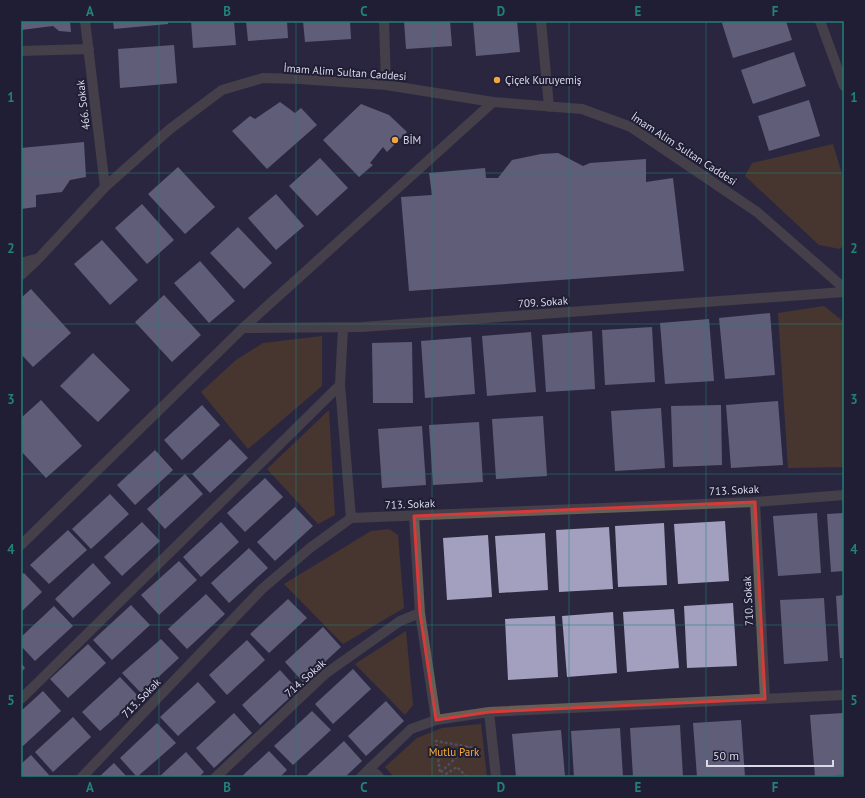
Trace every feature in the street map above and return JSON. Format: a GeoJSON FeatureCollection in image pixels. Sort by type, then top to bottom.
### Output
{"type":"FeatureCollection","features":[{"type":"Feature","properties":{"kind":"street","name":"466. Sokak"},"geometry":{"type":"LineString","coordinates":[[85,21],[105,187]]}},
{"type":"Feature","properties":{"kind":"street"},"geometry":{"type":"LineString","coordinates":[[384,21],[386,85]]}},
{"type":"Feature","properties":{"kind":"street"},"geometry":{"type":"LineString","coordinates":[[541,21],[549,107]]}},
{"type":"Feature","properties":{"kind":"street"},"geometry":{"type":"LineString","coordinates":[[820,21],[844,86]]}},
{"type":"Feature","properties":{"kind":"street"},"geometry":{"type":"LineString","coordinates":[[21,51],[88,49]]}},
{"type":"Feature","properties":{"kind":"street","name":"İmam Alim Sultan Caddesi"},"geometry":{"type":"LineString","coordinates":[[21,275],[39,258],[105,187],[170,129],[222,90],[263,78],[386,85],[494,102],[582,109],[631,127],[757,212],[844,288]]}},
{"type":"Feature","properties":{"kind":"street"},"geometry":{"type":"LineString","coordinates":[[21,545],[242,328],[494,102]]}},
{"type":"Feature","properties":{"kind":"street"},"geometry":{"type":"LineString","coordinates":[[21,262],[39,258]]}},
{"type":"Feature","properties":{"kind":"street","name":"709. Sokak"},"geometry":{"type":"LineString","coordinates":[[242,328],[343,328],[844,292]]}},
{"type":"Feature","properties":{"kind":"street"},"geometry":{"type":"LineString","coordinates":[[343,328],[340,385],[351,518]]}},
{"type":"Feature","properties":{"kind":"street"},"geometry":{"type":"LineString","coordinates":[[21,699],[340,385]]}},
{"type":"Feature","properties":{"kind":"street","name":"713. Sokak"},"geometry":{"type":"LineString","coordinates":[[82,777],[262,589],[310,548],[351,518],[756,502],[844,495]]}},
{"type":"Feature","properties":{"kind":"street","name":"710. Sokak"},"geometry":{"type":"LineString","coordinates":[[756,502],[765,699]]}},
{"type":"Feature","properties":{"kind":"street"},"geometry":{"type":"LineString","coordinates":[[414,516],[420,614],[436,720]]}},
{"type":"Feature","properties":{"kind":"street","name":"714. Sokak"},"geometry":{"type":"LineString","coordinates":[[216,777],[325,674],[400,621],[420,614]]}},
{"type":"Feature","properties":{"kind":"street"},"geometry":{"type":"LineString","coordinates":[[361,777],[411,729],[436,720],[489,712],[844,695]]}},
{"type":"Feature","properties":{"kind":"street"},"geometry":{"type":"LineString","coordinates":[[489,712],[496,777]]}},
{"type":"Feature","properties":{"kind":"street"},"geometry":{"type":"LineString","coordinates":[[370,768],[379,777]]}},
{"type":"Feature","properties":{"kind":"path"},"geometry":{"type":"LineString","coordinates":[[468,746],[440,773],[436,741],[468,746],[494,753]]}},
{"type":"Feature","properties":{"kind":"path"},"geometry":{"type":"LineString","coordinates":[[441,777],[457,767],[467,777]]}},
{"type":"Feature","properties":{"kind":"highlighted area"},"geometry":{"type":"Polygon","coordinates":[[[755,502],[765,699],[489,712],[436,720],[420,613],[414,516],[755,502]]]}},
{"type":"Feature","properties":{"kind":"green space"},"geometry":{"type":"Polygon","coordinates":[[[833,144],[844,181],[844,244],[840,249],[819,245],[745,176],[752,163],[833,144]]]}},
{"type":"Feature","properties":{"kind":"green space"},"geometry":{"type":"Polygon","coordinates":[[[824,306],[844,322],[844,467],[788,468],[778,313],[824,306]]]}},
{"type":"Feature","properties":{"kind":"green space"},"geometry":{"type":"Polygon","coordinates":[[[322,336],[322,386],[248,449],[201,392],[236,360],[263,343],[322,336]]]}},
{"type":"Feature","properties":{"kind":"green space"},"geometry":{"type":"Polygon","coordinates":[[[329,410],[335,515],[318,524],[267,469],[329,410]]]}},
{"type":"Feature","properties":{"kind":"green space"},"geometry":{"type":"Polygon","coordinates":[[[389,529],[398,535],[404,608],[343,644],[284,584],[371,531],[389,529]]]}},
{"type":"Feature","properties":{"kind":"green space"},"geometry":{"type":"Polygon","coordinates":[[[406,631],[413,705],[405,715],[355,664],[406,631]]]}},
{"type":"Feature","properties":{"kind":"green space","name":"Mutlu Park"},"geometry":{"type":"Polygon","coordinates":[[[481,724],[487,777],[394,777],[385,767],[417,738],[442,728],[481,724]]]}},
{"type":"Feature","properties":{"kind":"building"},"geometry":{"type":"Polygon","coordinates":[[[21,21],[70,21],[71,32],[59,31],[53,26],[21,30],[21,21]]]}},
{"type":"Feature","properties":{"kind":"building"},"geometry":{"type":"Polygon","coordinates":[[[113,21],[168,21],[168,24],[114,29],[113,21]]]}},
{"type":"Feature","properties":{"kind":"building"},"geometry":{"type":"Polygon","coordinates":[[[191,21],[234,21],[236,45],[193,48],[191,21]]]}},
{"type":"Feature","properties":{"kind":"building"},"geometry":{"type":"Polygon","coordinates":[[[246,21],[287,21],[288,38],[248,41],[246,21]]]}},
{"type":"Feature","properties":{"kind":"building"},"geometry":{"type":"Polygon","coordinates":[[[303,21],[350,21],[351,39],[305,42],[303,21]]]}},
{"type":"Feature","properties":{"kind":"building"},"geometry":{"type":"Polygon","coordinates":[[[404,21],[450,21],[452,46],[406,49],[404,21]]]}},
{"type":"Feature","properties":{"kind":"building"},"geometry":{"type":"Polygon","coordinates":[[[473,21],[517,21],[520,52],[476,56],[473,21]]]}},
{"type":"Feature","properties":{"kind":"building"},"geometry":{"type":"Polygon","coordinates":[[[727,21],[786,21],[792,40],[733,58],[722,23],[727,21]]]}},
{"type":"Feature","properties":{"kind":"building"},"geometry":{"type":"Polygon","coordinates":[[[174,45],[177,83],[120,88],[118,49],[174,45]]]}},
{"type":"Feature","properties":{"kind":"building"},"geometry":{"type":"Polygon","coordinates":[[[794,52],[806,86],[753,104],[741,70],[794,52]]]}},
{"type":"Feature","properties":{"kind":"building"},"geometry":{"type":"Polygon","coordinates":[[[809,100],[820,136],[769,151],[758,116],[809,100]]]}},
{"type":"Feature","properties":{"kind":"building"},"geometry":{"type":"Polygon","coordinates":[[[280,102],[295,113],[301,108],[317,125],[267,169],[232,131],[250,116],[255,119],[280,102]]]}},
{"type":"Feature","properties":{"kind":"building"},"geometry":{"type":"Polygon","coordinates":[[[361,104],[389,115],[407,132],[387,152],[383,147],[370,163],[373,165],[359,177],[323,140],[361,104]]]}},
{"type":"Feature","properties":{"kind":"building"},"geometry":{"type":"Polygon","coordinates":[[[84,142],[86,177],[70,180],[62,192],[36,195],[36,207],[21,209],[21,148],[84,142]]]}},
{"type":"Feature","properties":{"kind":"building"},"geometry":{"type":"Polygon","coordinates":[[[558,153],[583,166],[590,163],[646,159],[646,182],[673,178],[684,271],[409,291],[401,197],[432,195],[429,173],[485,168],[486,178],[498,178],[512,160],[541,154],[558,153]]]}},
{"type":"Feature","properties":{"kind":"building"},"geometry":{"type":"Polygon","coordinates":[[[320,158],[348,188],[317,216],[289,186],[320,158]]]}},
{"type":"Feature","properties":{"kind":"building"},"geometry":{"type":"Polygon","coordinates":[[[178,167],[215,207],[185,234],[148,194],[178,167]]]}},
{"type":"Feature","properties":{"kind":"building"},"geometry":{"type":"Polygon","coordinates":[[[276,194],[304,226],[276,250],[248,218],[276,194]]]}},
{"type":"Feature","properties":{"kind":"building"},"geometry":{"type":"Polygon","coordinates":[[[142,204],[174,240],[147,264],[115,228],[142,204]]]}},
{"type":"Feature","properties":{"kind":"building"},"geometry":{"type":"Polygon","coordinates":[[[238,227],[272,263],[244,289],[210,253],[238,227]]]}},
{"type":"Feature","properties":{"kind":"building"},"geometry":{"type":"Polygon","coordinates":[[[102,240],[138,280],[110,305],[74,264],[102,240]]]}},
{"type":"Feature","properties":{"kind":"building"},"geometry":{"type":"Polygon","coordinates":[[[200,261],[235,301],[209,323],[174,283],[200,261]]]}},
{"type":"Feature","properties":{"kind":"building"},"geometry":{"type":"Polygon","coordinates":[[[31,289],[71,333],[33,367],[21,354],[21,298],[31,289]]]}},
{"type":"Feature","properties":{"kind":"building"},"geometry":{"type":"Polygon","coordinates":[[[164,295],[201,335],[172,362],[135,322],[164,295]]]}},
{"type":"Feature","properties":{"kind":"building"},"geometry":{"type":"Polygon","coordinates":[[[770,313],[775,375],[725,379],[719,318],[770,313]]]}},
{"type":"Feature","properties":{"kind":"building"},"geometry":{"type":"Polygon","coordinates":[[[709,319],[714,381],[665,384],[660,323],[709,319]]]}},
{"type":"Feature","properties":{"kind":"building"},"geometry":{"type":"Polygon","coordinates":[[[652,327],[655,382],[605,385],[602,330],[652,327]]]}},
{"type":"Feature","properties":{"kind":"building"},"geometry":{"type":"Polygon","coordinates":[[[592,331],[595,389],[546,392],[542,335],[592,331]]]}},
{"type":"Feature","properties":{"kind":"building"},"geometry":{"type":"Polygon","coordinates":[[[531,332],[536,392],[487,396],[482,336],[531,332]]]}},
{"type":"Feature","properties":{"kind":"building"},"geometry":{"type":"Polygon","coordinates":[[[471,337],[475,394],[425,398],[421,341],[471,337]]]}},
{"type":"Feature","properties":{"kind":"building"},"geometry":{"type":"Polygon","coordinates":[[[412,342],[413,403],[373,403],[372,343],[412,342]]]}},
{"type":"Feature","properties":{"kind":"building"},"geometry":{"type":"Polygon","coordinates":[[[93,353],[130,390],[98,422],[60,386],[93,353]]]}},
{"type":"Feature","properties":{"kind":"building"},"geometry":{"type":"Polygon","coordinates":[[[41,400],[82,446],[46,478],[21,451],[21,418],[41,400]]]}},
{"type":"Feature","properties":{"kind":"building"},"geometry":{"type":"Polygon","coordinates":[[[778,401],[783,465],[731,468],[726,405],[778,401]]]}},
{"type":"Feature","properties":{"kind":"building"},"geometry":{"type":"Polygon","coordinates":[[[202,405],[220,425],[182,460],[164,440],[202,405]]]}},
{"type":"Feature","properties":{"kind":"building"},"geometry":{"type":"Polygon","coordinates":[[[721,405],[722,465],[673,467],[671,406],[721,405]]]}},
{"type":"Feature","properties":{"kind":"building"},"geometry":{"type":"Polygon","coordinates":[[[661,408],[665,468],[615,471],[611,411],[661,408]]]}},
{"type":"Feature","properties":{"kind":"building"},"geometry":{"type":"Polygon","coordinates":[[[543,416],[547,476],[496,479],[492,419],[543,416]]]}},
{"type":"Feature","properties":{"kind":"building"},"geometry":{"type":"Polygon","coordinates":[[[479,422],[483,482],[433,485],[429,425],[479,422]]]}},
{"type":"Feature","properties":{"kind":"building"},"geometry":{"type":"Polygon","coordinates":[[[422,426],[426,485],[382,488],[378,429],[422,426]]]}},
{"type":"Feature","properties":{"kind":"building"},"geometry":{"type":"Polygon","coordinates":[[[230,439],[248,458],[210,493],[192,474],[230,439]]]}},
{"type":"Feature","properties":{"kind":"building"},"geometry":{"type":"Polygon","coordinates":[[[155,450],[173,470],[135,505],[117,485],[155,450]]]}},
{"type":"Feature","properties":{"kind":"building"},"geometry":{"type":"Polygon","coordinates":[[[185,474],[203,494],[165,529],[147,509],[185,474]]]}},
{"type":"Feature","properties":{"kind":"building"},"geometry":{"type":"Polygon","coordinates":[[[265,478],[283,497],[245,532],[227,513],[265,478]]]}},
{"type":"Feature","properties":{"kind":"building"},"geometry":{"type":"Polygon","coordinates":[[[110,494],[129,514],[91,549],[72,529],[110,494]]]}},
{"type":"Feature","properties":{"kind":"building"},"geometry":{"type":"Polygon","coordinates":[[[295,507],[313,526],[275,561],[257,542],[295,507]]]}},
{"type":"Feature","properties":{"kind":"building"},"geometry":{"type":"Polygon","coordinates":[[[817,513],[821,573],[778,576],[773,516],[817,513]]]}},
{"type":"Feature","properties":{"kind":"building"},"geometry":{"type":"Polygon","coordinates":[[[844,513],[844,571],[831,572],[827,514],[844,513]]]}},
{"type":"Feature","properties":{"kind":"building"},"geometry":{"type":"Polygon","coordinates":[[[725,521],[729,581],[678,584],[674,524],[725,521]]]}},
{"type":"Feature","properties":{"kind":"building"},"geometry":{"type":"Polygon","coordinates":[[[142,522],[160,541],[122,576],[104,557],[142,522]]]}},
{"type":"Feature","properties":{"kind":"building"},"geometry":{"type":"Polygon","coordinates":[[[221,522],[239,542],[201,577],[183,557],[221,522]]]}},
{"type":"Feature","properties":{"kind":"building"},"geometry":{"type":"Polygon","coordinates":[[[664,523],[667,585],[618,587],[615,526],[664,523]]]}},
{"type":"Feature","properties":{"kind":"building"},"geometry":{"type":"Polygon","coordinates":[[[609,527],[613,589],[559,592],[556,530],[609,527]]]}},
{"type":"Feature","properties":{"kind":"building"},"geometry":{"type":"Polygon","coordinates":[[[68,530],[87,550],[49,584],[30,565],[68,530]]]}},
{"type":"Feature","properties":{"kind":"building"},"geometry":{"type":"Polygon","coordinates":[[[545,533],[548,590],[499,593],[495,536],[545,533]]]}},
{"type":"Feature","properties":{"kind":"building"},"geometry":{"type":"Polygon","coordinates":[[[488,535],[492,597],[447,600],[443,538],[488,535]]]}},
{"type":"Feature","properties":{"kind":"building"},"geometry":{"type":"Polygon","coordinates":[[[249,548],[268,568],[229,603],[211,583],[249,548]]]}},
{"type":"Feature","properties":{"kind":"building"},"geometry":{"type":"Polygon","coordinates":[[[179,561],[197,580],[159,615],[141,595],[179,561]]]}},
{"type":"Feature","properties":{"kind":"building"},"geometry":{"type":"Polygon","coordinates":[[[93,563],[111,583],[73,618],[55,599],[93,563]]]}},
{"type":"Feature","properties":{"kind":"building"},"geometry":{"type":"Polygon","coordinates":[[[24,573],[42,592],[21,612],[21,575],[24,573]]]}},
{"type":"Feature","properties":{"kind":"building"},"geometry":{"type":"Polygon","coordinates":[[[206,594],[225,614],[187,649],[168,629],[206,594]]]}},
{"type":"Feature","properties":{"kind":"building"},"geometry":{"type":"Polygon","coordinates":[[[844,595],[844,658],[840,658],[836,596],[844,595]]]}},
{"type":"Feature","properties":{"kind":"building"},"geometry":{"type":"Polygon","coordinates":[[[824,598],[828,661],[784,664],[780,600],[824,598]]]}},
{"type":"Feature","properties":{"kind":"building"},"geometry":{"type":"Polygon","coordinates":[[[288,599],[307,618],[269,653],[250,634],[288,599]]]}},
{"type":"Feature","properties":{"kind":"building"},"geometry":{"type":"Polygon","coordinates":[[[733,603],[737,666],[687,668],[684,606],[733,603]]]}},
{"type":"Feature","properties":{"kind":"building"},"geometry":{"type":"Polygon","coordinates":[[[131,605],[150,625],[112,660],[93,640],[131,605]]]}},
{"type":"Feature","properties":{"kind":"building"},"geometry":{"type":"Polygon","coordinates":[[[54,606],[73,626],[35,661],[21,646],[21,637],[54,606]]]}},
{"type":"Feature","properties":{"kind":"building"},"geometry":{"type":"Polygon","coordinates":[[[674,609],[679,668],[627,672],[623,612],[674,609]]]}},
{"type":"Feature","properties":{"kind":"building"},"geometry":{"type":"Polygon","coordinates":[[[613,612],[617,673],[567,677],[562,616],[613,612]]]}},
{"type":"Feature","properties":{"kind":"building"},"geometry":{"type":"Polygon","coordinates":[[[555,616],[558,677],[508,680],[505,619],[555,616]]]}},
{"type":"Feature","properties":{"kind":"building"},"geometry":{"type":"Polygon","coordinates":[[[323,627],[341,647],[303,682],[285,662],[323,627]]]}},
{"type":"Feature","properties":{"kind":"building"},"geometry":{"type":"Polygon","coordinates":[[[161,639],[179,658],[141,693],[122,673],[161,639]]]}},
{"type":"Feature","properties":{"kind":"building"},"geometry":{"type":"Polygon","coordinates":[[[247,640],[265,660],[227,695],[209,675],[247,640]]]}},
{"type":"Feature","properties":{"kind":"building"},"geometry":{"type":"Polygon","coordinates":[[[88,644],[106,663],[68,698],[50,679],[88,644]]]}},
{"type":"Feature","properties":{"kind":"building"},"geometry":{"type":"Polygon","coordinates":[[[21,663],[25,668],[21,672],[21,663]]]}},
{"type":"Feature","properties":{"kind":"building"},"geometry":{"type":"Polygon","coordinates":[[[353,669],[371,689],[333,724],[315,704],[353,669]]]}},
{"type":"Feature","properties":{"kind":"building"},"geometry":{"type":"Polygon","coordinates":[[[280,670],[298,690],[260,725],[242,705],[280,670]]]}},
{"type":"Feature","properties":{"kind":"building"},"geometry":{"type":"Polygon","coordinates":[[[120,677],[139,697],[100,731],[82,712],[120,677]]]}},
{"type":"Feature","properties":{"kind":"building"},"geometry":{"type":"Polygon","coordinates":[[[198,682],[216,702],[178,736],[160,717],[198,682]]]}},
{"type":"Feature","properties":{"kind":"building"},"geometry":{"type":"Polygon","coordinates":[[[43,691],[61,711],[23,746],[21,744],[21,711],[43,691]]]}},
{"type":"Feature","properties":{"kind":"building"},"geometry":{"type":"Polygon","coordinates":[[[386,701],[404,721],[366,756],[348,736],[386,701]]]}},
{"type":"Feature","properties":{"kind":"building"},"geometry":{"type":"Polygon","coordinates":[[[312,711],[331,730],[293,765],[274,746],[312,711]]]}},
{"type":"Feature","properties":{"kind":"building"},"geometry":{"type":"Polygon","coordinates":[[[234,713],[252,733],[214,768],[196,748],[234,713]]]}},
{"type":"Feature","properties":{"kind":"building"},"geometry":{"type":"Polygon","coordinates":[[[844,713],[844,775],[815,777],[810,715],[844,713]]]}},
{"type":"Feature","properties":{"kind":"building"},"geometry":{"type":"Polygon","coordinates":[[[73,717],[91,737],[53,772],[35,752],[73,717]]]}},
{"type":"Feature","properties":{"kind":"building"},"geometry":{"type":"Polygon","coordinates":[[[741,720],[745,777],[697,777],[693,723],[741,720]]]}},
{"type":"Feature","properties":{"kind":"building"},"geometry":{"type":"Polygon","coordinates":[[[157,723],[176,743],[137,777],[120,758],[157,723]]]}},
{"type":"Feature","properties":{"kind":"building"},"geometry":{"type":"Polygon","coordinates":[[[680,725],[683,777],[633,777],[630,728],[680,725]]]}},
{"type":"Feature","properties":{"kind":"building"},"geometry":{"type":"Polygon","coordinates":[[[620,728],[623,777],[574,777],[571,731],[620,728]]]}},
{"type":"Feature","properties":{"kind":"building"},"geometry":{"type":"Polygon","coordinates":[[[561,730],[565,777],[516,777],[512,734],[561,730]]]}},
{"type":"Feature","properties":{"kind":"building"},"geometry":{"type":"Polygon","coordinates":[[[344,741],[362,761],[345,777],[306,776],[344,741]]]}},
{"type":"Feature","properties":{"kind":"building"},"geometry":{"type":"Polygon","coordinates":[[[269,751],[287,770],[280,777],[241,777],[269,751]]]}},
{"type":"Feature","properties":{"kind":"building"},"geometry":{"type":"Polygon","coordinates":[[[186,752],[204,772],[199,777],[159,777],[186,752]]]}},
{"type":"Feature","properties":{"kind":"building"},"geometry":{"type":"Polygon","coordinates":[[[31,755],[49,775],[47,777],[21,777],[21,764],[31,755]]]}},
{"type":"Feature","properties":{"kind":"building"},"geometry":{"type":"Polygon","coordinates":[[[114,763],[127,777],[99,777],[114,763]]]}},
{"type":"Feature","properties":{"kind":"place","name":"Çiçek Kuruyemiş"},"geometry":{"type":"Point","coordinates":[497,80]}},
{"type":"Feature","properties":{"kind":"place","name":"BİM"},"geometry":{"type":"Point","coordinates":[395,140]}}]}
